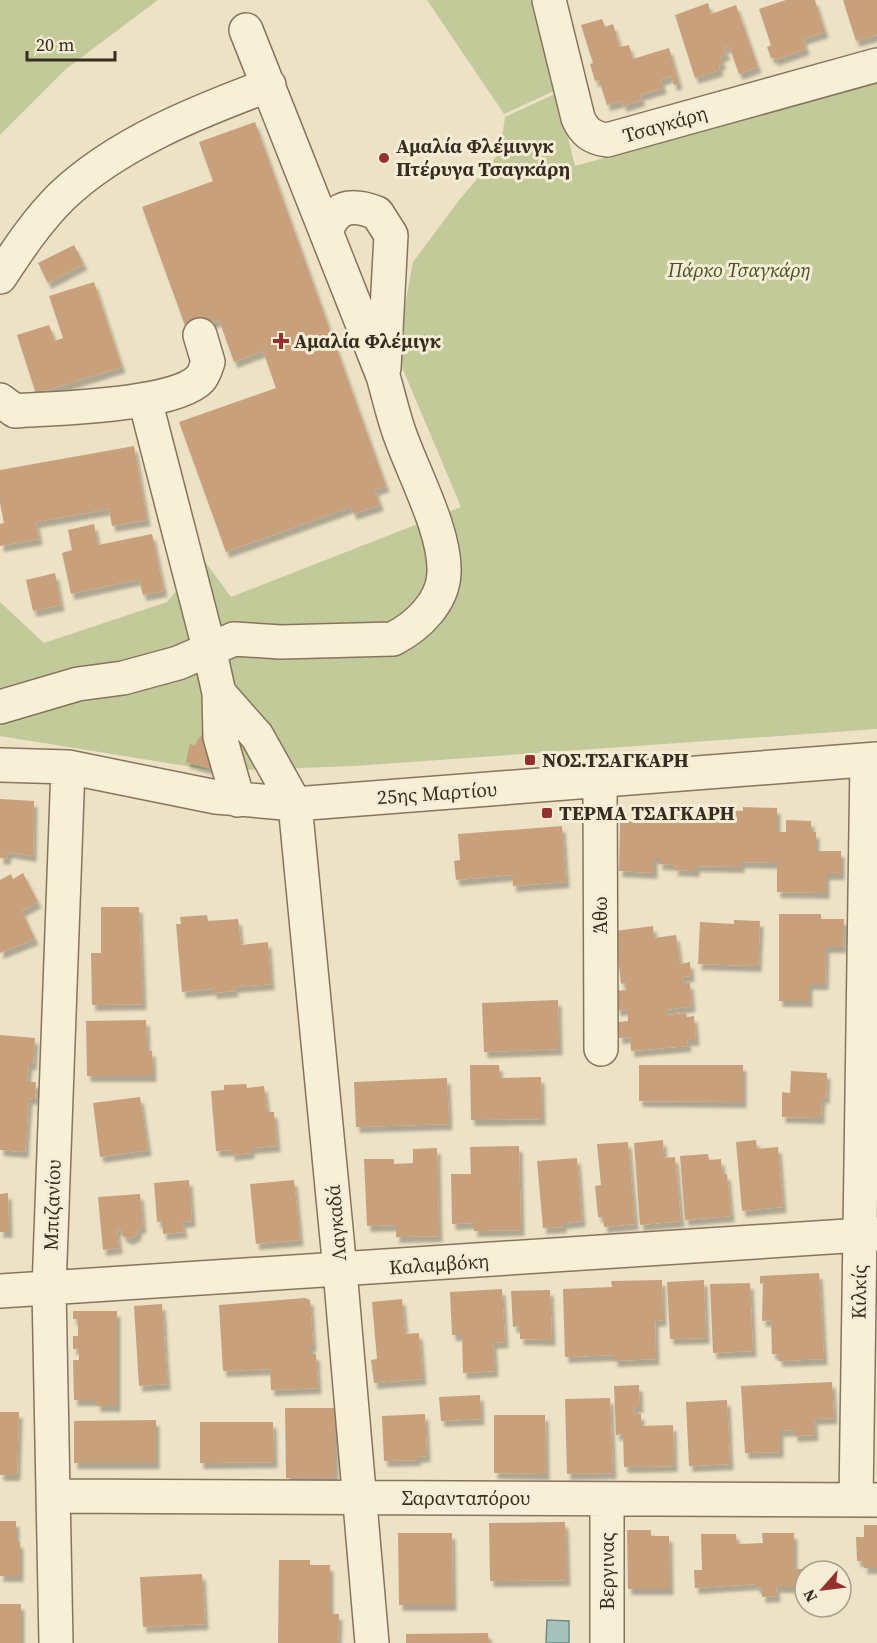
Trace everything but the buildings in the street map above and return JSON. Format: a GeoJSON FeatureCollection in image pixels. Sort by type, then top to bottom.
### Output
{"type":"FeatureCollection","features":[{"type":"Feature","properties":{"kind":"street","name":"Τσαγκάρη"},"geometry":{"type":"LineString","coordinates":[[549,0],[578,118],[582,127],[596,138],[607,140],[877,65]]}},
{"type":"Feature","properties":{"kind":"street"},"geometry":{"type":"LineString","coordinates":[[214,671],[234,639],[281,642],[393,639],[410,630],[423,617],[438,597],[444,572],[437,533],[398,428],[383,376],[327,229],[246,30]]}},
{"type":"Feature","properties":{"kind":"street"},"geometry":{"type":"LineString","coordinates":[[0,277],[29,232],[62,196],[90,174],[143,140],[191,115],[269,85]]}},
{"type":"Feature","properties":{"kind":"street"},"geometry":{"type":"LineString","coordinates":[[327,229],[332,217],[341,209],[352,206],[377,213],[391,235],[383,376]]}},
{"type":"Feature","properties":{"kind":"street"},"geometry":{"type":"LineString","coordinates":[[5,410],[145,400],[181,390],[200,379],[208,362],[200,335]]}},
{"type":"Feature","properties":{"kind":"street"},"geometry":{"type":"LineString","coordinates":[[145,400],[214,671],[220,737],[238,800]]}},
{"type":"Feature","properties":{"kind":"street"},"geometry":{"type":"LineString","coordinates":[[0,707],[78,684],[123,678],[178,663],[214,671],[257,736],[295,804]]}},
{"type":"Feature","properties":{"kind":"street","name":"25ης Μαρτίου"},"geometry":{"type":"LineString","coordinates":[[0,765],[68,767],[238,800],[295,804],[872,760]]}},
{"type":"Feature","properties":{"kind":"street","name":"Κιλκίς"},"geometry":{"type":"LineString","coordinates":[[867,1500],[872,760]]}},
{"type":"Feature","properties":{"kind":"street","name":"Μπιζανίου"},"geometry":{"type":"LineString","coordinates":[[56,1643],[55,1496],[49,1289],[68,767]]}},
{"type":"Feature","properties":{"kind":"street","name":"Άθω"},"geometry":{"type":"LineString","coordinates":[[600,781],[601,1049]]}},
{"type":"Feature","properties":{"kind":"street","name":"Λαγκαδά"},"geometry":{"type":"LineString","coordinates":[[295,804],[340,1270],[372,1643]]}},
{"type":"Feature","properties":{"kind":"street","name":"Καλαμβόκη"},"geometry":{"type":"LineString","coordinates":[[0,1291],[869,1234]]}},
{"type":"Feature","properties":{"kind":"street","name":"Σαρανταπόρου"},"geometry":{"type":"LineString","coordinates":[[55,1496],[867,1500]]}},
{"type":"Feature","properties":{"kind":"street","name":"Bεργινας"},"geometry":{"type":"LineString","coordinates":[[607,1499],[607,1643]]}},
{"type":"Feature","properties":{"kind":"green space"},"geometry":{"type":"Polygon","coordinates":[[[0,0],[158,0],[66,69],[0,135],[0,0]]]}},
{"type":"Feature","properties":{"kind":"green space"},"geometry":{"type":"Polygon","coordinates":[[[427,0],[532,0],[556,90],[504,114],[427,0]]]}},
{"type":"Feature","properties":{"kind":"green space","name":"Πάρκο Τσαγκάρη"},"geometry":{"type":"Polygon","coordinates":[[[877,82],[877,729],[354,766],[217,771],[0,736],[0,602],[44,643],[167,602],[203,559],[231,597],[461,507],[396,353],[413,262],[460,199],[500,152],[505,117],[557,93],[575,166],[877,82]]]}},
{"type":"Feature","properties":{"kind":"water"},"geometry":{"type":"Polygon","coordinates":[[[547,1620],[569,1621],[569,1643],[546,1643],[547,1620]]]}},
{"type":"Feature","properties":{"kind":"place","name":"Αμαλία Φλέμινγκ Πτέρυγα Τσαγκάρη"},"geometry":{"type":"Point","coordinates":[384,158]}},
{"type":"Feature","properties":{"kind":"place","name":"Αμαλία Φλέμιγκ"},"geometry":{"type":"Point","coordinates":[281,341]}},
{"type":"Feature","properties":{"kind":"place","name":"ΝΟΣ.ΤΣΑΓΚΑΡΗ"},"geometry":{"type":"Point","coordinates":[530,760]}},
{"type":"Feature","properties":{"kind":"place","name":"ΤΕΡΜΑ ΤΣΑΓΚΑΡΗ"},"geometry":{"type":"Point","coordinates":[547,813]}}]}
